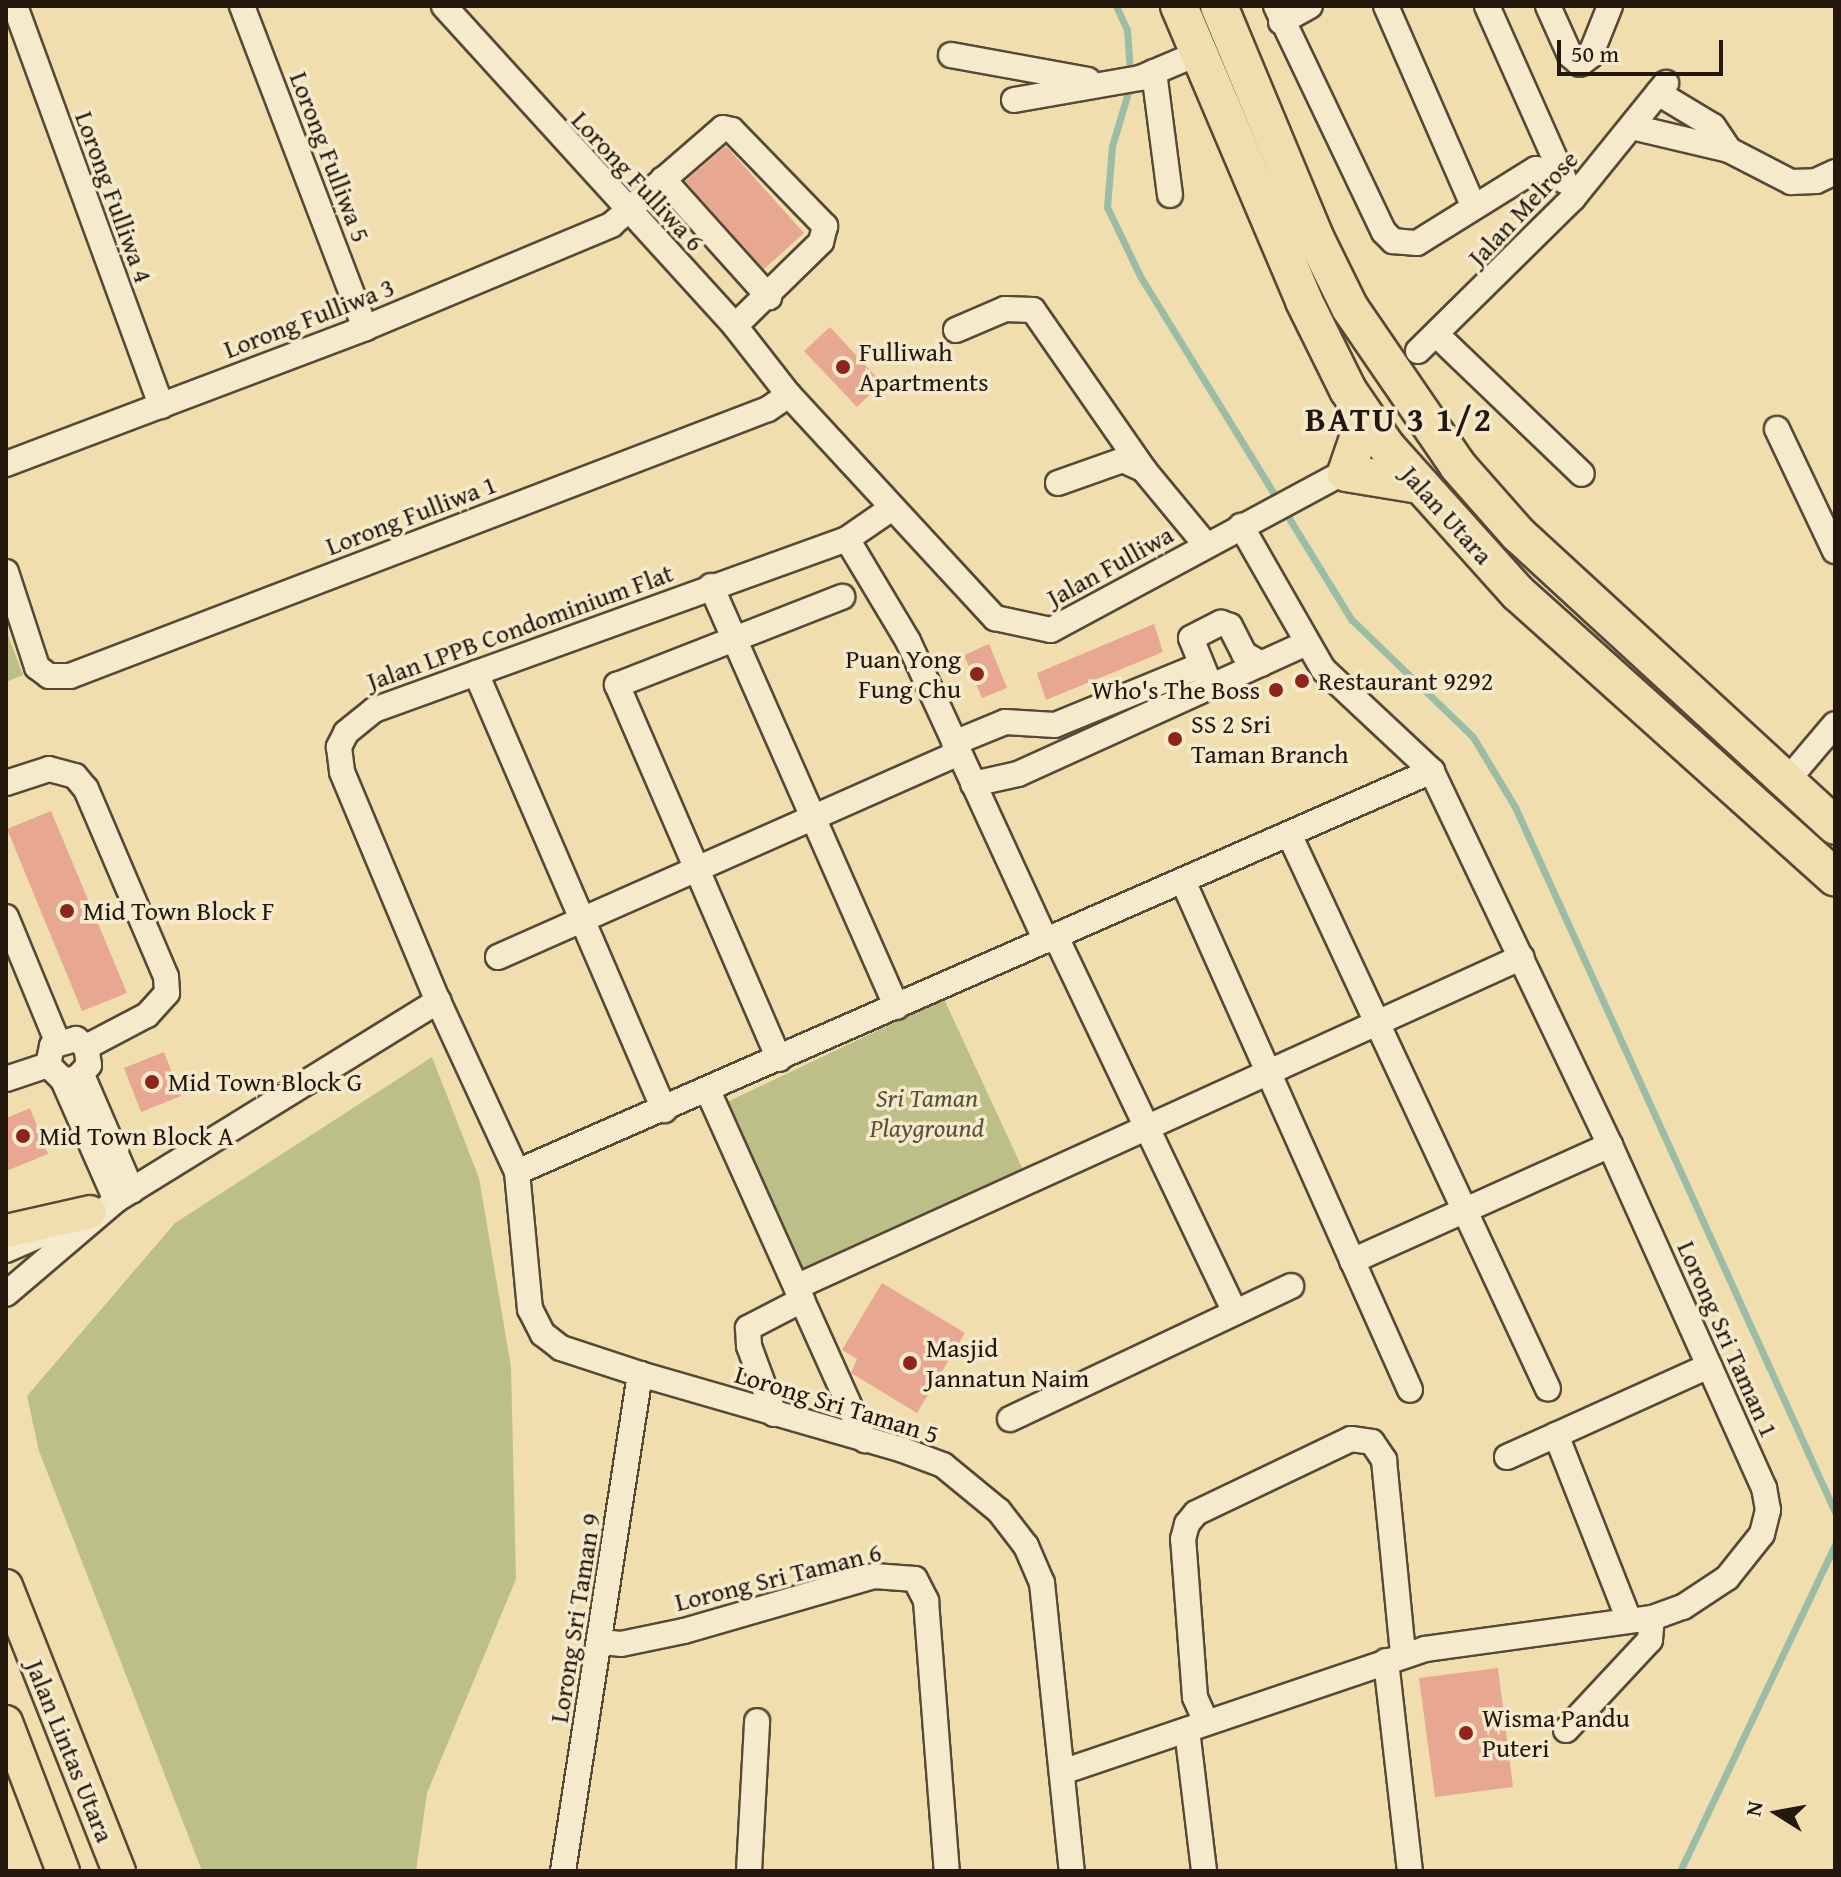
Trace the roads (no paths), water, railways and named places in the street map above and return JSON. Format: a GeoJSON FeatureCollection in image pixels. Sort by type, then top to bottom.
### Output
{"type":"FeatureCollection","features":[{"type":"Feature","properties":{"kind":"highway","name":"Jalan Utara"},"geometry":{"type":"LineString","coordinates":[[1179,6],[1304,301],[1360,409],[1386,446],[1518,593],[1835,877]]}},
{"type":"Feature","properties":{"kind":"highway","name":"Jalan Utara"},"geometry":{"type":"LineString","coordinates":[[1219,6],[1315,237],[1350,308],[1429,427],[1518,534],[1835,826]]}},
{"type":"Feature","properties":{"kind":"highway"},"geometry":{"type":"LineString","coordinates":[[1350,308],[1362,350],[1391,406],[1394,424],[1386,446]]}},
{"type":"Feature","properties":{"kind":"highway"},"geometry":{"type":"LineString","coordinates":[[1360,409],[1357,446],[1346,473],[1419,485]]}},
{"type":"Feature","properties":{"kind":"main road"},"geometry":{"type":"LineString","coordinates":[[6,1231],[112,1202]]}},
{"type":"Feature","properties":{"kind":"main road","name":"Jalan Lintas Utara"},"geometry":{"type":"LineString","coordinates":[[6,1586],[119,1871]]}},
{"type":"Feature","properties":{"kind":"main road","name":"Jalan Lintas Utara"},"geometry":{"type":"LineString","coordinates":[[6,1722],[63,1871]]}},
{"type":"Feature","properties":{"kind":"street","name":"Lorong Fulliwa 4"},"geometry":{"type":"LineString","coordinates":[[15,6],[161,406]]}},
{"type":"Feature","properties":{"kind":"street","name":"Lorong Fulliwa 5"},"geometry":{"type":"LineString","coordinates":[[242,6],[365,328]]}},
{"type":"Feature","properties":{"kind":"street","name":"Lorong Fulliwa 6"},"geometry":{"type":"LineString","coordinates":[[444,6],[626,211],[735,326],[789,395]]}},
{"type":"Feature","properties":{"kind":"street"},"geometry":{"type":"LineString","coordinates":[[1310,6],[1278,14],[1384,232],[1405,245],[1417,243],[1527,174],[1543,168],[1562,175]]}},
{"type":"Feature","properties":{"kind":"street"},"geometry":{"type":"LineString","coordinates":[[1386,6],[1474,207]]}},
{"type":"Feature","properties":{"kind":"street"},"geometry":{"type":"LineString","coordinates":[[1487,6],[1573,198]]}},
{"type":"Feature","properties":{"kind":"street"},"geometry":{"type":"LineString","coordinates":[[1548,6],[1570,55],[1580,64],[1590,56],[1610,6]]}},
{"type":"Feature","properties":{"kind":"street"},"geometry":{"type":"LineString","coordinates":[[1014,100],[1130,79],[1199,53]]}},
{"type":"Feature","properties":{"kind":"street"},"geometry":{"type":"LineString","coordinates":[[951,55],[1130,79]]}},
{"type":"Feature","properties":{"kind":"street"},"geometry":{"type":"LineString","coordinates":[[1130,79],[1170,195]]}},
{"type":"Feature","properties":{"kind":"street","name":"Jalan Melrose"},"geometry":{"type":"LineString","coordinates":[[1418,351],[1438,336],[1573,198],[1662,88],[1713,126],[1729,150],[1791,182],[1816,181],[1835,172]]}},
{"type":"Feature","properties":{"kind":"street"},"geometry":{"type":"LineString","coordinates":[[1632,127],[1729,150]]}},
{"type":"Feature","properties":{"kind":"street","name":"Lorong Fulliwa 3"},"geometry":{"type":"LineString","coordinates":[[6,464],[365,328],[611,225],[714,131],[732,130],[825,226],[821,242],[769,297]]}},
{"type":"Feature","properties":{"kind":"street"},"geometry":{"type":"LineString","coordinates":[[1527,174],[1540,158],[1544,137]]}},
{"type":"Feature","properties":{"kind":"street"},"geometry":{"type":"LineString","coordinates":[[663,179],[769,297],[735,326]]}},
{"type":"Feature","properties":{"kind":"street"},"geometry":{"type":"LineString","coordinates":[[1350,308],[1388,342],[1418,351],[1415,396],[1429,427]]}},
{"type":"Feature","properties":{"kind":"street"},"geometry":{"type":"LineString","coordinates":[[956,330],[1005,309],[1033,310],[1144,470],[1206,545]]}},
{"type":"Feature","properties":{"kind":"street"},"geometry":{"type":"LineString","coordinates":[[1438,336],[1582,474]]}},
{"type":"Feature","properties":{"kind":"street","name":"Jalan Fulliwa"},"geometry":{"type":"LineString","coordinates":[[789,395],[995,618],[1023,627],[1051,630],[1268,511],[1346,473],[1386,446]]}},
{"type":"Feature","properties":{"kind":"street","name":"Lorong Fulliwa 1"},"geometry":{"type":"LineString","coordinates":[[6,572],[37,667],[49,676],[70,676],[768,409],[789,395]]}},
{"type":"Feature","properties":{"kind":"street"},"geometry":{"type":"LineString","coordinates":[[1777,429],[1835,551]]}},
{"type":"Feature","properties":{"kind":"street"},"geometry":{"type":"LineString","coordinates":[[1058,483],[1123,460],[1144,470]]}},
{"type":"Feature","properties":{"kind":"street","name":"Jalan LPPB Condominium Flat"},"geometry":{"type":"LineString","coordinates":[[517,1172],[438,1001],[342,772],[339,747],[357,720],[374,710],[847,539],[892,508]]}},
{"type":"Feature","properties":{"kind":"street","name":"Lorong Sri Taman 1"},"geometry":{"type":"LineString","coordinates":[[1062,1772],[1394,1658],[1640,1619],[1706,1597],[1727,1578],[1762,1534],[1768,1510],[1764,1488],[1610,1145],[1432,771],[1323,669],[1305,644],[1241,526]]}},
{"type":"Feature","properties":{"kind":"street"},"geometry":{"type":"LineString","coordinates":[[847,539],[908,641],[973,784],[1150,1126],[1235,1312]]}},
{"type":"Feature","properties":{"kind":"street"},"geometry":{"type":"LineString","coordinates":[[711,586],[897,1007]]}},
{"type":"Feature","properties":{"kind":"street"},"geometry":{"type":"LineString","coordinates":[[779,1059],[617,685],[842,597]]}},
{"type":"Feature","properties":{"kind":"street"},"geometry":{"type":"LineString","coordinates":[[1206,675],[1191,638],[1227,623],[1244,654],[1261,664]]}},
{"type":"Feature","properties":{"kind":"street"},"geometry":{"type":"LineString","coordinates":[[498,957],[814,818],[1005,722],[1055,725],[1206,675],[1261,664],[1305,644]]}},
{"type":"Feature","properties":{"kind":"street"},"geometry":{"type":"LineString","coordinates":[[476,673],[664,1110]]}},
{"type":"Feature","properties":{"kind":"street"},"geometry":{"type":"LineString","coordinates":[[973,784],[1018,774],[1206,675]]}},
{"type":"Feature","properties":{"kind":"street"},"geometry":{"type":"LineString","coordinates":[[1785,783],[1835,724]]}},
{"type":"Feature","properties":{"kind":"street"},"geometry":{"type":"LineString","coordinates":[[6,783],[49,769],[75,776],[86,789],[166,977],[167,993],[147,1015],[86,1047]]}},
{"type":"Feature","properties":{"kind":"street"},"geometry":{"type":"LineString","coordinates":[[517,1172],[708,1091],[1432,771]]}},
{"type":"Feature","properties":{"kind":"street"},"geometry":{"type":"LineString","coordinates":[[1289,834],[1548,1389]]}},
{"type":"Feature","properties":{"kind":"street"},"geometry":{"type":"LineString","coordinates":[[1183,881],[1410,1390]]}},
{"type":"Feature","properties":{"kind":"street"},"geometry":{"type":"LineString","coordinates":[[6,917],[57,1041]]}},
{"type":"Feature","properties":{"kind":"street"},"geometry":{"type":"LineString","coordinates":[[774,1414],[749,1346],[748,1328],[799,1293],[1150,1126],[1522,957]]}},
{"type":"Feature","properties":{"kind":"street"},"geometry":{"type":"LineString","coordinates":[[6,1250],[112,1202],[438,1001]]}},
{"type":"Feature","properties":{"kind":"street"},"geometry":{"type":"LineString","coordinates":[[6,1079],[64,1073],[90,1059],[86,1047],[76,1039],[57,1041],[49,1051],[64,1073],[112,1202]]}},
{"type":"Feature","properties":{"kind":"street"},"geometry":{"type":"LineString","coordinates":[[708,1091],[865,1440]]}},
{"type":"Feature","properties":{"kind":"street"},"geometry":{"type":"LineString","coordinates":[[1352,1261],[1610,1145]]}},
{"type":"Feature","properties":{"kind":"street","name":"Lorong Sri Taman 5"},"geometry":{"type":"LineString","coordinates":[[517,1172],[535,1322],[561,1348],[943,1465],[999,1511],[1026,1546],[1042,1583],[1072,1871]]}},
{"type":"Feature","properties":{"kind":"street"},"geometry":{"type":"LineString","coordinates":[[6,1294],[112,1202]]}},
{"type":"Feature","properties":{"kind":"street"},"geometry":{"type":"LineString","coordinates":[[1010,1419],[1291,1286]]}},
{"type":"Feature","properties":{"kind":"street"},"geometry":{"type":"LineString","coordinates":[[1507,1457],[1709,1366]]}},
{"type":"Feature","properties":{"kind":"street","name":"Lorong Sri Taman 9"},"geometry":{"type":"LineString","coordinates":[[563,1871],[640,1374]]}},
{"type":"Feature","properties":{"kind":"street"},"geometry":{"type":"LineString","coordinates":[[1556,1435],[1650,1640],[1566,1730]]}},
{"type":"Feature","properties":{"kind":"street"},"geometry":{"type":"LineString","coordinates":[[1204,1871],[1183,1539],[1187,1524],[1196,1513],[1351,1439],[1372,1442],[1384,1460],[1394,1658],[1410,1871]]}},
{"type":"Feature","properties":{"kind":"street","name":"Lorong Sri Taman 6"},"geometry":{"type":"LineString","coordinates":[[600,1642],[621,1644],[684,1631],[874,1576],[915,1579],[926,1601],[947,1871]]}},
{"type":"Feature","properties":{"kind":"street"},"geometry":{"type":"LineString","coordinates":[[749,1871],[757,1721]]}},
{"type":"Feature","properties":{"kind":"waterway"},"geometry":{"type":"LineString","coordinates":[[1116,6],[1127,30],[1130,73]]}},
{"type":"Feature","properties":{"kind":"waterway"},"geometry":{"type":"LineString","coordinates":[[1130,86],[1112,146],[1107,207],[1140,276],[1352,620],[1473,737],[1515,807],[1835,1512]]}},
{"type":"Feature","properties":{"kind":"waterway"},"geometry":{"type":"LineString","coordinates":[[1680,1871],[1835,1544]]}},
{"type":"Feature","properties":{"kind":"place","name":"Fulliwah Apartments"},"geometry":{"type":"Point","coordinates":[843,367]}},
{"type":"Feature","properties":{"kind":"place","name":"Puan Yong Fung Chu"},"geometry":{"type":"Point","coordinates":[977,674]}},
{"type":"Feature","properties":{"kind":"place","name":"Restaurant 9292"},"geometry":{"type":"Point","coordinates":[1302,681]}},
{"type":"Feature","properties":{"kind":"place","name":"Who's The Boss"},"geometry":{"type":"Point","coordinates":[1276,690]}},
{"type":"Feature","properties":{"kind":"place","name":"SS 2 Sri Taman Branch"},"geometry":{"type":"Point","coordinates":[1175,739]}},
{"type":"Feature","properties":{"kind":"place","name":"Mid Town Block F"},"geometry":{"type":"Point","coordinates":[67,911]}},
{"type":"Feature","properties":{"kind":"place","name":"Mid Town Block G"},"geometry":{"type":"Point","coordinates":[152,1082]}},
{"type":"Feature","properties":{"kind":"place","name":"Mid Town Block A"},"geometry":{"type":"Point","coordinates":[23,1136]}},
{"type":"Feature","properties":{"kind":"place","name":"Masjid Jannatun Naim"},"geometry":{"type":"Point","coordinates":[910,1363]}},
{"type":"Feature","properties":{"kind":"place","name":"Wisma Pandu Puteri"},"geometry":{"type":"Point","coordinates":[1466,1733]}},
{"type":"Feature","properties":{"kind":"district","name":"BATU 3 1/2"},"geometry":{"type":"Point","coordinates":[1399,419]}},
{"type":"Feature","properties":{"kind":"park label","name":"Sri Taman Playground"},"geometry":{"type":"Point","coordinates":[927,1113]}}]}
